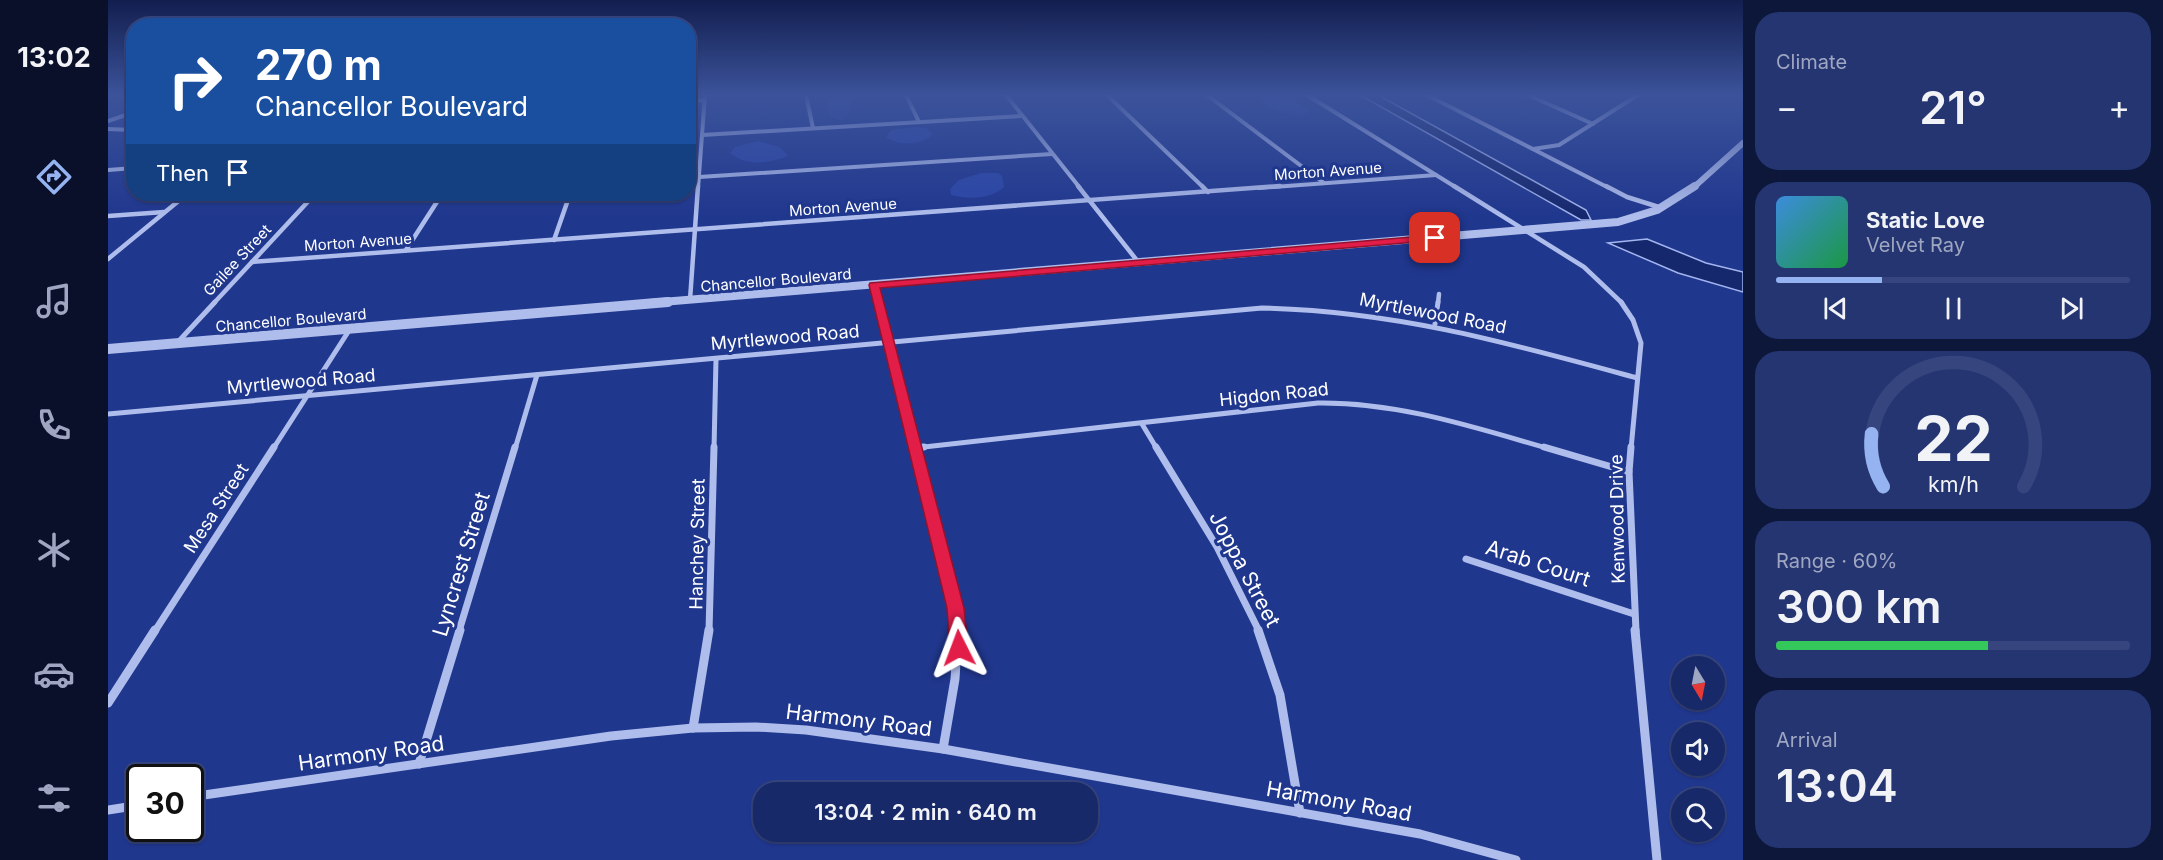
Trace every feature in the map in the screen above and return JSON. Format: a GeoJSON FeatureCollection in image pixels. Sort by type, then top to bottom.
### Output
{"type":"FeatureCollection","features":[{"type":"Feature","properties":{"kind":"street"},"geometry":{"type":"LineString","coordinates":[[690,300],[702,135]]}},
{"type":"Feature","properties":{"kind":"street"},"geometry":{"type":"LineString","coordinates":[[1037,135],[1139,263]]}},
{"type":"Feature","properties":{"kind":"street"},"geometry":{"type":"LineString","coordinates":[[1149,135],[1208,192]]}},
{"type":"Feature","properties":{"kind":"street"},"geometry":{"type":"LineString","coordinates":[[1260,135],[1324,184]]}},
{"type":"Feature","properties":{"kind":"street","name":"Kenwood Drive"},"geometry":{"type":"LineString","coordinates":[[1372,135],[1584,267],[1606,285],[1623,304],[1640,333],[1629,472],[1634,614],[1657,860]]}},
{"type":"Feature","properties":{"kind":"street"},"geometry":{"type":"LineString","coordinates":[[1505,135],[1627,197],[1664,209]]}},
{"type":"Feature","properties":{"kind":"street"},"geometry":{"type":"LineString","coordinates":[[1532,149],[1559,146],[1576,135]]}},
{"type":"Feature","properties":{"kind":"street","name":"Chancellor Boulevard"},"geometry":{"type":"LineString","coordinates":[[108,349],[1618,222],[1646,216],[1679,200],[1743,143]]}},
{"type":"Feature","properties":{"kind":"street"},"geometry":{"type":"LineString","coordinates":[[699,177],[1052,154]]}},
{"type":"Feature","properties":{"kind":"street"},"geometry":{"type":"LineString","coordinates":[[108,170],[126,169]]}},
{"type":"Feature","properties":{"kind":"street","name":"Morton Avenue"},"geometry":{"type":"LineString","coordinates":[[252,262],[1436,175]]}},
{"type":"Feature","properties":{"kind":"street"},"geometry":{"type":"LineString","coordinates":[[108,259],[178,201]]}},
{"type":"Feature","properties":{"kind":"street","name":"Gailee Street"},"geometry":{"type":"LineString","coordinates":[[177,344],[309,201]]}},
{"type":"Feature","properties":{"kind":"street"},"geometry":{"type":"LineString","coordinates":[[406,250],[438,201]]}},
{"type":"Feature","properties":{"kind":"street"},"geometry":{"type":"LineString","coordinates":[[554,240],[568,201]]}},
{"type":"Feature","properties":{"kind":"street"},"geometry":{"type":"LineString","coordinates":[[108,216],[165,212]]}},
{"type":"Feature","properties":{"kind":"street"},"geometry":{"type":"LineString","coordinates":[[874,285],[956,608],[957,668],[943,749]]}},
{"type":"Feature","properties":{"kind":"street"},"geometry":{"type":"LineString","coordinates":[[1435,324],[1439,294]]}},
{"type":"Feature","properties":{"kind":"street","name":"Myrtlewood Road"},"geometry":{"type":"LineString","coordinates":[[108,414],[1262,308],[1346,311],[1435,324],[1637,378]]}},
{"type":"Feature","properties":{"kind":"street","name":"Mesa Street"},"geometry":{"type":"LineString","coordinates":[[108,703],[350,329]]}},
{"type":"Feature","properties":{"kind":"street","name":"Hanchey Street"},"geometry":{"type":"LineString","coordinates":[[693,728],[708,651],[711,614],[716,358]]}},
{"type":"Feature","properties":{"kind":"street","name":"Lyncrest Street"},"geometry":{"type":"LineString","coordinates":[[419,764],[537,375]]}},
{"type":"Feature","properties":{"kind":"street","name":"Higdon Road"},"geometry":{"type":"LineString","coordinates":[[915,448],[1318,403],[1378,405],[1442,417],[1629,472]]}},
{"type":"Feature","properties":{"kind":"street","name":"Joppa Street"},"geometry":{"type":"LineString","coordinates":[[1142,424],[1230,570],[1256,623],[1276,678],[1283,706],[1300,813]]}},
{"type":"Feature","properties":{"kind":"street","name":"Arab Court"},"geometry":{"type":"LineString","coordinates":[[1466,559],[1634,614]]}},
{"type":"Feature","properties":{"kind":"street","name":"Harmony Road"},"geometry":{"type":"LineString","coordinates":[[204,795],[612,736],[693,728],[756,727],[806,730],[943,749],[1420,834],[1516,860]]}},
{"type":"Feature","properties":{"kind":"street"},"geometry":{"type":"LineString","coordinates":[[108,810],[126,807]]}},
{"type":"Feature","properties":{"kind":"shaded area"},"geometry":{"type":"Polygon","coordinates":[[[887,135],[931,135],[925,140],[914,143],[897,142],[886,137],[887,135]]]}},
{"type":"Feature","properties":{"kind":"shaded area"},"geometry":{"type":"Polygon","coordinates":[[[1431,135],[1451,135],[1586,210],[1591,220],[1581,220],[1431,135]]]}},
{"type":"Feature","properties":{"kind":"shaded area"},"geometry":{"type":"Polygon","coordinates":[[[757,141],[780,147],[788,156],[751,162],[730,153],[735,147],[757,141]]]}},
{"type":"Feature","properties":{"kind":"shaded area"},"geometry":{"type":"Polygon","coordinates":[[[981,173],[998,173],[1002,176],[1004,187],[986,196],[951,195],[950,189],[959,180],[981,173]]]}},
{"type":"Feature","properties":{"kind":"shaded area"},"geometry":{"type":"Polygon","coordinates":[[[1647,239],[1706,263],[1743,272],[1743,292],[1678,273],[1608,243],[1647,239]]]}},
{"type":"Feature","properties":{"kind":"route"},"geometry":{"type":"LineString","coordinates":[[959,648],[956,608],[874,285],[1435,238]]}}]}
